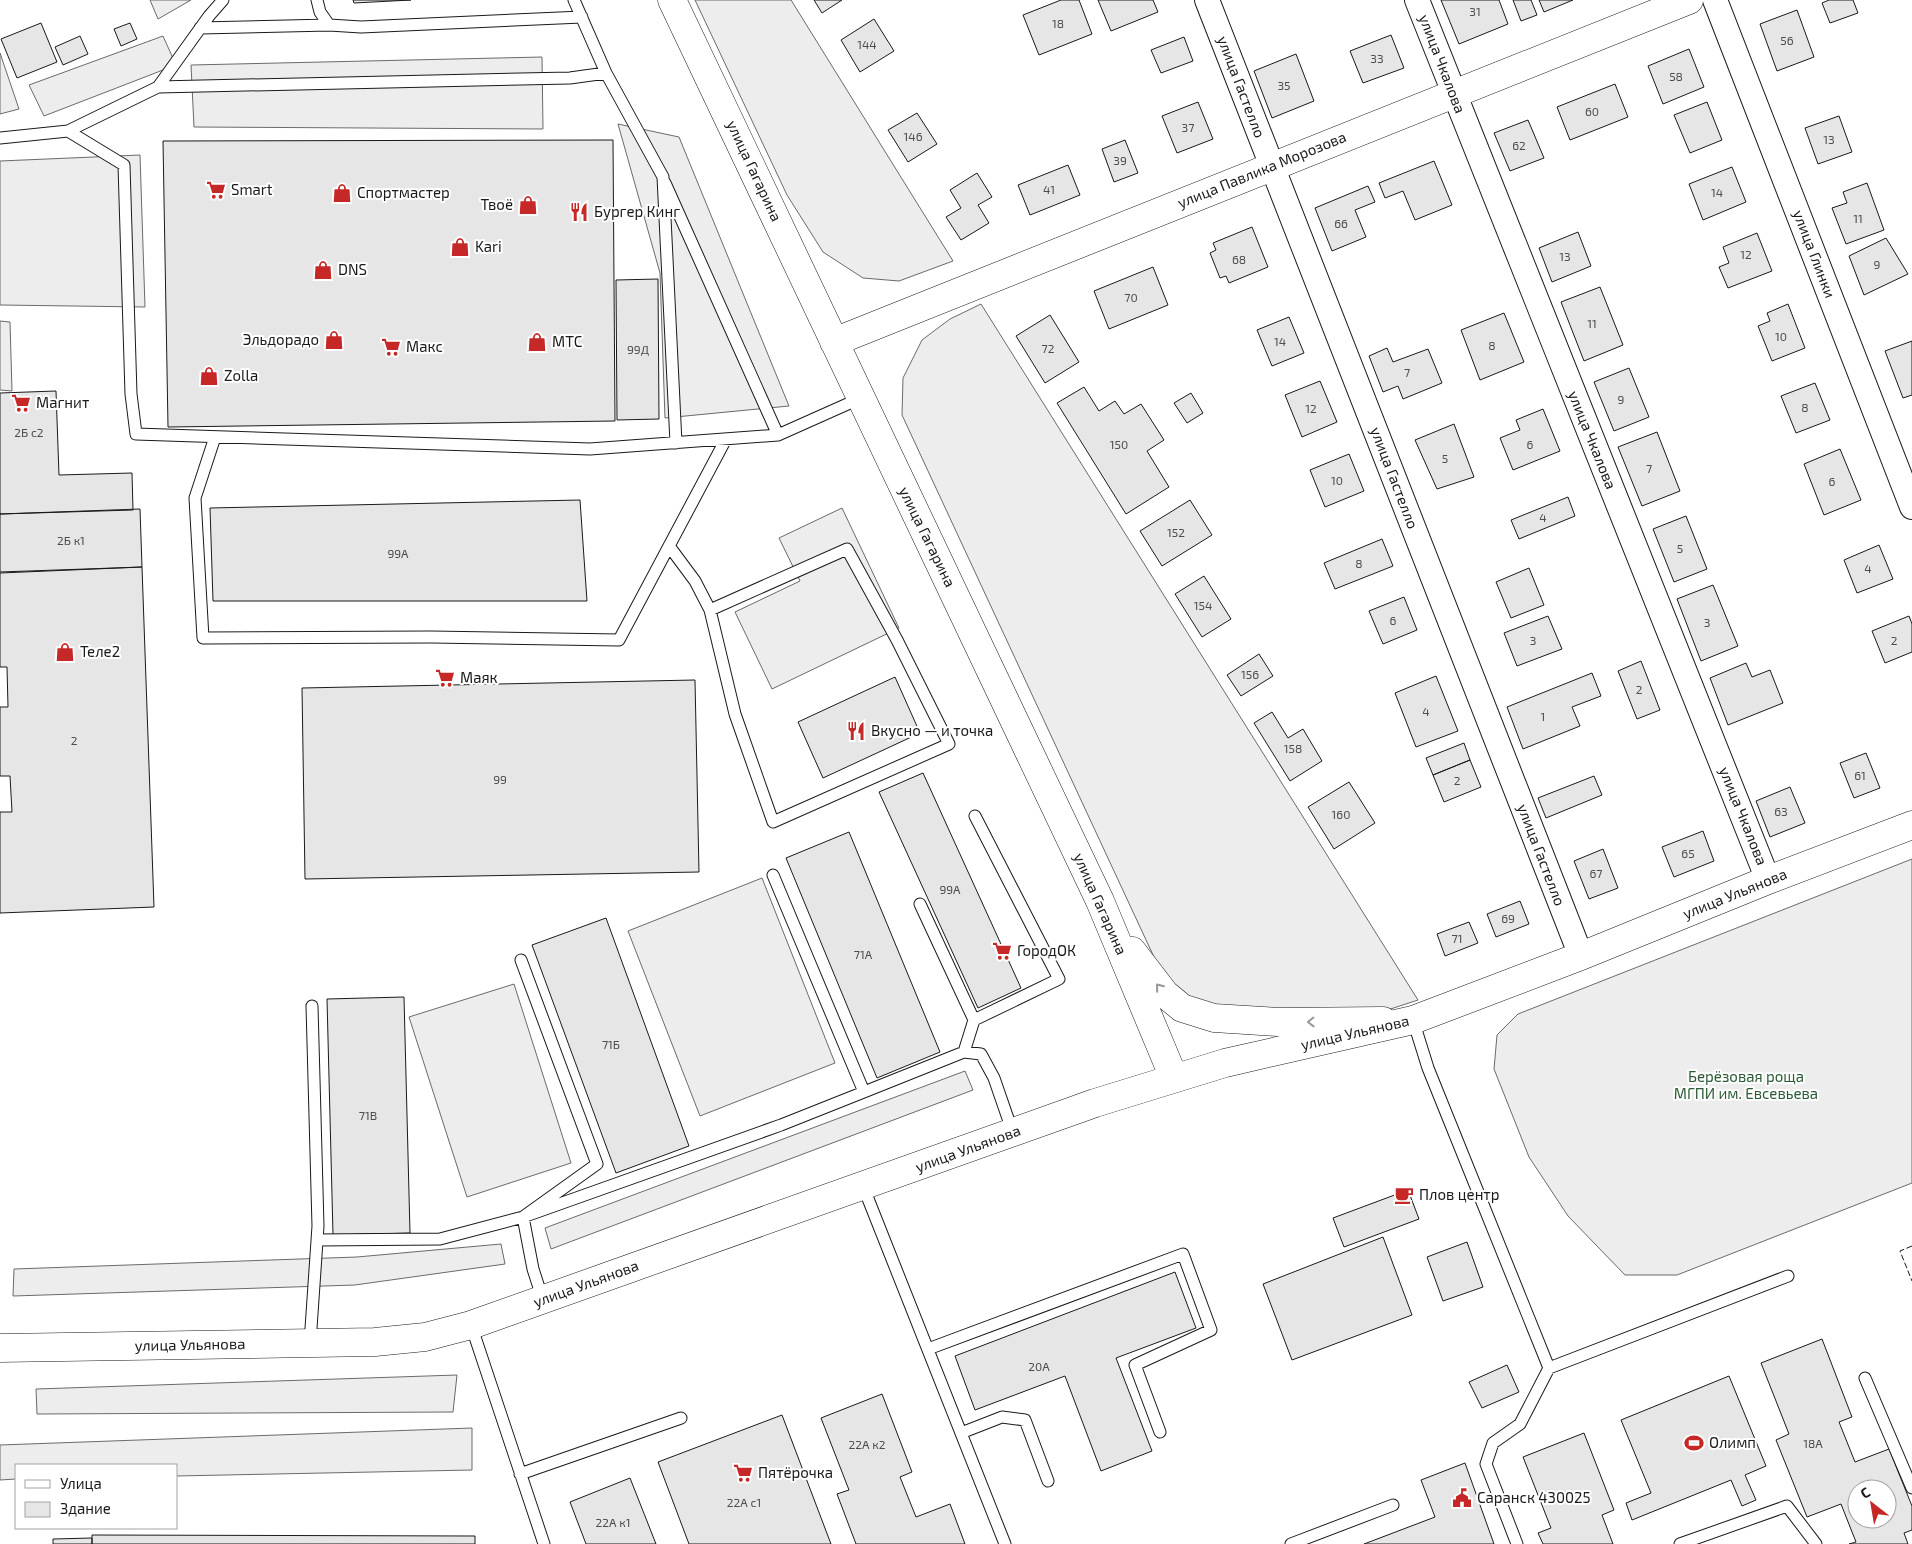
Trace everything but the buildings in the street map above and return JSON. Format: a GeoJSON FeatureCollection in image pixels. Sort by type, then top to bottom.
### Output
{"type":"FeatureCollection","features":[{"type":"Feature","properties":{"kind":"street","name":"улица Гагарина"},"geometry":{"type":"LineString","coordinates":[[672,0],[1100,901],[1174,1078]]}},
{"type":"Feature","properties":{"kind":"street","name":"улица Гастелло"},"geometry":{"type":"LineString","coordinates":[[1207,0],[1581,956]]}},
{"type":"Feature","properties":{"kind":"street","name":"улица Чкалова"},"geometry":{"type":"LineString","coordinates":[[1417,0],[1768,880]]}},
{"type":"Feature","properties":{"kind":"street","name":"улица Павлика Морозова"},"geometry":{"type":"LineString","coordinates":[[834,342],[1689,0]]}},
{"type":"Feature","properties":{"kind":"street","name":"улица Глинки"},"geometry":{"type":"LineString","coordinates":[[1715,0],[1912,507]]}},
{"type":"Feature","properties":{"kind":"street","name":"улица Ульянова"},"geometry":{"type":"LineString","coordinates":[[0,1348],[375,1342],[426,1337],[471,1325],[1174,1078],[1225,1063],[1412,1020],[1581,956],[1768,880],[1912,825]]}},
{"type":"Feature","properties":{"kind":"street"},"geometry":{"type":"LineString","coordinates":[[1100,901],[1140,964],[1165,994],[1182,1008],[1214,1018],[1278,1022],[1412,1020]]}},
{"type":"Feature","properties":{"kind":"lane"},"geometry":{"type":"LineString","coordinates":[[158,87],[200,28],[223,0]]}},
{"type":"Feature","properties":{"kind":"lane"},"geometry":{"type":"LineString","coordinates":[[317,0],[320,12],[329,25]]}},
{"type":"Feature","properties":{"kind":"lane"},"geometry":{"type":"LineString","coordinates":[[574,0],[606,73],[663,177],[778,435]]}},
{"type":"Feature","properties":{"kind":"lane"},"geometry":{"type":"LineString","coordinates":[[200,28],[329,25],[361,27],[582,17]]}},
{"type":"Feature","properties":{"kind":"lane"},"geometry":{"type":"LineString","coordinates":[[0,138],[68,131],[158,87],[570,78],[606,73]]}},
{"type":"Feature","properties":{"kind":"lane"},"geometry":{"type":"LineString","coordinates":[[68,131],[124,165],[131,394],[136,434],[590,448],[778,435],[861,398]]}},
{"type":"Feature","properties":{"kind":"lane"},"geometry":{"type":"LineString","coordinates":[[663,177],[676,443]]}},
{"type":"Feature","properties":{"kind":"lane"},"geometry":{"type":"LineString","coordinates":[[215,437],[195,498],[203,638],[431,637],[619,640],[726,439]]}},
{"type":"Feature","properties":{"kind":"lane"},"geometry":{"type":"LineString","coordinates":[[669,546],[695,581],[710,610],[735,714],[773,822],[949,744],[897,640],[848,549],[710,610]]}},
{"type":"Feature","properties":{"kind":"lane"},"geometry":{"type":"LineString","coordinates":[[974,816],[1059,979],[974,1020]]}},
{"type":"Feature","properties":{"kind":"lane"},"geometry":{"type":"LineString","coordinates":[[773,875],[864,1092]]}},
{"type":"Feature","properties":{"kind":"lane"},"geometry":{"type":"LineString","coordinates":[[920,904],[974,1020],[964,1052]]}},
{"type":"Feature","properties":{"kind":"lane"},"geometry":{"type":"LineString","coordinates":[[521,960],[597,1164],[523,1217]]}},
{"type":"Feature","properties":{"kind":"lane"},"geometry":{"type":"LineString","coordinates":[[310,1343],[317,1240],[312,1006]]}},
{"type":"Feature","properties":{"kind":"lane"},"geometry":{"type":"LineString","coordinates":[[1412,1020],[1428,1068],[1549,1368]]}},
{"type":"Feature","properties":{"kind":"lane"},"geometry":{"type":"LineString","coordinates":[[317,1240],[440,1239],[523,1217],[781,1125],[964,1052],[981,1054],[994,1078],[1013,1133]]}},
{"type":"Feature","properties":{"kind":"lane"},"geometry":{"type":"LineString","coordinates":[[864,1186],[1005,1544]]}},
{"type":"Feature","properties":{"kind":"lane"},"geometry":{"type":"LineString","coordinates":[[523,1217],[533,1269],[543,1300]]}},
{"type":"Feature","properties":{"kind":"lane"},"geometry":{"type":"LineString","coordinates":[[928,1350],[1183,1254],[1212,1330],[1136,1365],[1160,1432]]}},
{"type":"Feature","properties":{"kind":"lane"},"geometry":{"type":"LineString","coordinates":[[1518,1544],[1486,1464],[1493,1443],[1520,1424],[1549,1368],[1788,1276]]}},
{"type":"Feature","properties":{"kind":"lane"},"geometry":{"type":"LineString","coordinates":[[471,1325],[544,1544]]}},
{"type":"Feature","properties":{"kind":"lane"},"geometry":{"type":"LineString","coordinates":[[1864,1378],[1912,1488]]}},
{"type":"Feature","properties":{"kind":"lane"},"geometry":{"type":"LineString","coordinates":[[961,1433],[1002,1417],[1025,1420],[1048,1481]]}},
{"type":"Feature","properties":{"kind":"lane"},"geometry":{"type":"LineString","coordinates":[[520,1474],[681,1418]]}},
{"type":"Feature","properties":{"kind":"lane"},"geometry":{"type":"LineString","coordinates":[[1291,1544],[1393,1505]]}},
{"type":"Feature","properties":{"kind":"lane"},"geometry":{"type":"LineString","coordinates":[[1680,1544],[1787,1506],[1816,1544]]}},
{"type":"Feature","properties":{"kind":"shaded area"},"geometry":{"type":"Polygon","coordinates":[[[150,0],[191,0],[158,19],[150,0]]]}},
{"type":"Feature","properties":{"kind":"shaded area"},"geometry":{"type":"Polygon","coordinates":[[[695,0],[791,0],[953,261],[899,281],[863,278],[823,252],[787,195],[695,0]]]}},
{"type":"Feature","properties":{"kind":"shaded area"},"geometry":{"type":"Polygon","coordinates":[[[163,36],[176,65],[44,116],[29,85],[163,36]]]}},
{"type":"Feature","properties":{"kind":"shaded area"},"geometry":{"type":"Polygon","coordinates":[[[0,53],[19,109],[0,114],[0,53]]]}},
{"type":"Feature","properties":{"kind":"shaded area"},"geometry":{"type":"Polygon","coordinates":[[[542,57],[543,129],[194,127],[191,65],[542,57]]]}},
{"type":"Feature","properties":{"kind":"shaded area"},"geometry":{"type":"Polygon","coordinates":[[[618,124],[679,137],[789,406],[665,418],[660,273],[618,124]]]}},
{"type":"Feature","properties":{"kind":"shaded area"},"geometry":{"type":"Polygon","coordinates":[[[140,155],[145,307],[0,305],[0,161],[140,155]]]}},
{"type":"Feature","properties":{"kind":"shaded area"},"geometry":{"type":"Polygon","coordinates":[[[981,304],[1418,1000],[1363,1018],[1204,1008],[1178,997],[1160,970],[902,415],[903,378],[922,340],[950,319],[981,304]]]}},
{"type":"Feature","properties":{"kind":"shaded area"},"geometry":{"type":"Polygon","coordinates":[[[0,321],[10,322],[12,391],[0,390],[0,321]]]}},
{"type":"Feature","properties":{"kind":"shaded area"},"geometry":{"type":"Polygon","coordinates":[[[842,508],[899,628],[772,689],[735,612],[800,581],[779,538],[842,508]]]}},
{"type":"Feature","properties":{"kind":"shaded area","name":"Берёзовая роща МГПИ им. Евсевьева"},"geometry":{"type":"Polygon","coordinates":[[[1912,859],[1912,1183],[1677,1275],[1625,1275],[1568,1216],[1529,1157],[1494,1069],[1497,1035],[1518,1014],[1912,859]]]}},
{"type":"Feature","properties":{"kind":"shaded area"},"geometry":{"type":"Polygon","coordinates":[[[762,878],[835,1063],[700,1116],[628,931],[762,878]]]}},
{"type":"Feature","properties":{"kind":"shaded area"},"geometry":{"type":"Polygon","coordinates":[[[514,984],[571,1163],[467,1197],[409,1017],[514,984]]]}},
{"type":"Feature","properties":{"kind":"shaded area"},"geometry":{"type":"Polygon","coordinates":[[[965,1071],[973,1090],[551,1249],[545,1228],[965,1071]]]}},
{"type":"Feature","properties":{"kind":"shaded area"},"geometry":{"type":"Polygon","coordinates":[[[501,1244],[505,1264],[355,1285],[13,1296],[14,1269],[357,1257],[501,1244]]]}},
{"type":"Feature","properties":{"kind":"shaded area"},"geometry":{"type":"Polygon","coordinates":[[[457,1375],[453,1412],[37,1414],[36,1389],[457,1375]]]}},
{"type":"Feature","properties":{"kind":"shaded area"},"geometry":{"type":"Polygon","coordinates":[[[472,1428],[472,1470],[178,1476],[178,1464],[15,1464],[15,1479],[0,1480],[0,1445],[472,1428]]]}},
{"type":"Feature","properties":{"kind":"fence"},"geometry":{"type":"LineString","coordinates":[[1912,1246],[1900,1251],[1912,1281]]}},
{"type":"Feature","properties":{"kind":"place","name":"Smart"},"geometry":{"type":"Point","coordinates":[216,190]}},
{"type":"Feature","properties":{"kind":"place","name":"Спортмастер"},"geometry":{"type":"Point","coordinates":[342,193]}},
{"type":"Feature","properties":{"kind":"place","name":"Твоё"},"geometry":{"type":"Point","coordinates":[528,205]}},
{"type":"Feature","properties":{"kind":"place","name":"Бургер Кинг"},"geometry":{"type":"Point","coordinates":[579,212]}},
{"type":"Feature","properties":{"kind":"place","name":"Kari"},"geometry":{"type":"Point","coordinates":[460,247]}},
{"type":"Feature","properties":{"kind":"place","name":"DNS"},"geometry":{"type":"Point","coordinates":[323,270]}},
{"type":"Feature","properties":{"kind":"place","name":"Эльдорадо"},"geometry":{"type":"Point","coordinates":[334,340]}},
{"type":"Feature","properties":{"kind":"place","name":"МТС"},"geometry":{"type":"Point","coordinates":[537,342]}},
{"type":"Feature","properties":{"kind":"place","name":"Макс"},"geometry":{"type":"Point","coordinates":[391,347]}},
{"type":"Feature","properties":{"kind":"place","name":"Zolla"},"geometry":{"type":"Point","coordinates":[209,376]}},
{"type":"Feature","properties":{"kind":"place","name":"Магнит"},"geometry":{"type":"Point","coordinates":[21,403]}},
{"type":"Feature","properties":{"kind":"place","name":"Теле2"},"geometry":{"type":"Point","coordinates":[65,652]}},
{"type":"Feature","properties":{"kind":"place","name":"Маяк"},"geometry":{"type":"Point","coordinates":[445,678]}},
{"type":"Feature","properties":{"kind":"place","name":"Вкусно — и точка"},"geometry":{"type":"Point","coordinates":[856,731]}},
{"type":"Feature","properties":{"kind":"place","name":"ГородОК"},"geometry":{"type":"Point","coordinates":[1002,951]}},
{"type":"Feature","properties":{"kind":"place","name":"Плов центр"},"geometry":{"type":"Point","coordinates":[1404,1195]}},
{"type":"Feature","properties":{"kind":"place","name":"Олимп"},"geometry":{"type":"Point","coordinates":[1694,1443]}},
{"type":"Feature","properties":{"kind":"place","name":"Пятёрочка"},"geometry":{"type":"Point","coordinates":[743,1473]}},
{"type":"Feature","properties":{"kind":"place","name":"Саранск 430025"},"geometry":{"type":"Point","coordinates":[1462,1498]}}]}
